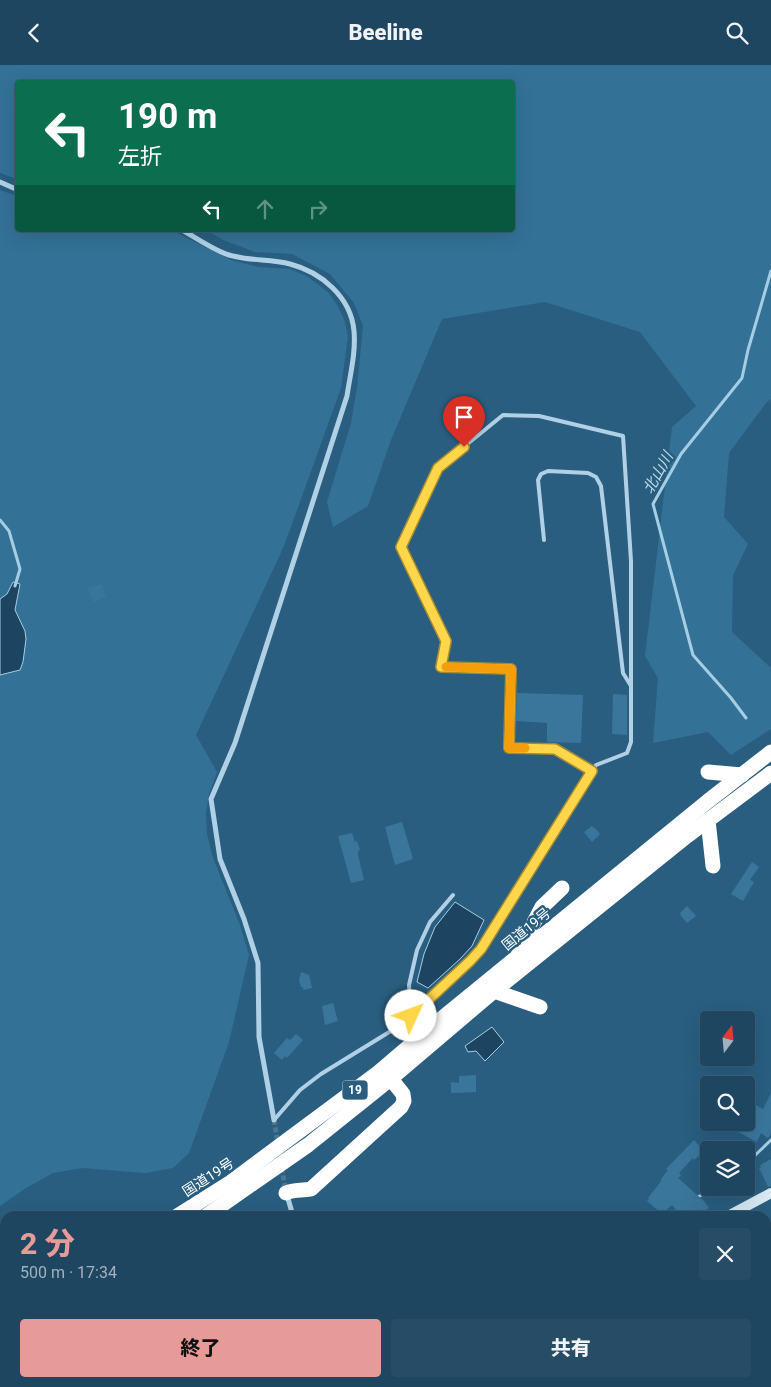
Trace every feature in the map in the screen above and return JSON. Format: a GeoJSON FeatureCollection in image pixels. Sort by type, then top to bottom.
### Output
{"type":"FeatureCollection","features":[{"type":"Feature","properties":{"kind":"highway","name":"国道19号"},"geometry":{"type":"LineString","coordinates":[[185,1211],[231,1182],[379,1072],[515,959],[771,752]]}},
{"type":"Feature","properties":{"kind":"highway"},"geometry":{"type":"LineString","coordinates":[[708,772],[742,775]]}},
{"type":"Feature","properties":{"kind":"highway","name":"国道19号"},"geometry":{"type":"LineString","coordinates":[[213,1211],[308,1145],[494,991],[708,820],[771,773]]}},
{"type":"Feature","properties":{"kind":"highway"},"geometry":{"type":"LineString","coordinates":[[708,820],[713,866]]}},
{"type":"Feature","properties":{"kind":"highway"},"geometry":{"type":"LineString","coordinates":[[515,959],[542,907],[562,888]]}},
{"type":"Feature","properties":{"kind":"highway"},"geometry":{"type":"LineString","coordinates":[[494,991],[540,1007]]}},
{"type":"Feature","properties":{"kind":"highway"},"geometry":{"type":"LineString","coordinates":[[285,1190],[302,1191],[311,1189],[401,1107],[404,1101],[403,1094],[390,1079]]}},
{"type":"Feature","properties":{"kind":"main road"},"geometry":{"type":"LineString","coordinates":[[737,1211],[771,1193]]}},
{"type":"Feature","properties":{"kind":"street"},"geometry":{"type":"LineString","coordinates":[[0,182],[15,189]]}},
{"type":"Feature","properties":{"kind":"street"},"geometry":{"type":"LineString","coordinates":[[186,232],[229,255],[290,264],[315,273],[337,291],[348,310],[354,330],[354,349],[347,396],[235,743],[211,799],[220,859],[244,919],[258,963],[259,1037],[274,1120]]}},
{"type":"Feature","properties":{"kind":"street"},"geometry":{"type":"LineString","coordinates":[[285,1190],[292,1211]]}},
{"type":"Feature","properties":{"kind":"lane"},"geometry":{"type":"LineString","coordinates":[[274,1120],[300,1090],[321,1074],[400,1026],[470,961],[481,949],[596,765],[627,753],[631,742],[631,561],[623,436],[538,416],[503,415],[438,468],[401,547],[446,641],[441,667],[511,669],[509,748],[555,749],[592,771]]}},
{"type":"Feature","properties":{"kind":"lane"},"geometry":{"type":"LineString","coordinates":[[544,539],[538,480],[541,474],[548,471],[588,473],[596,477],[601,486],[623,673],[631,686]]}},
{"type":"Feature","properties":{"kind":"lane"},"geometry":{"type":"LineString","coordinates":[[411,1016],[409,985],[417,950],[430,922],[453,895]]}},
{"type":"Feature","properties":{"kind":"shaded area"},"geometry":{"type":"Polygon","coordinates":[[[0,65],[771,65],[771,399],[729,453],[724,517],[748,544],[733,575],[732,632],[771,668],[771,729],[731,755],[708,732],[653,743],[658,678],[645,656],[672,427],[696,406],[640,332],[545,302],[442,319],[391,440],[368,506],[333,527],[327,502],[351,423],[357,388],[363,326],[354,303],[330,274],[292,254],[255,252],[223,240],[209,232],[515,232],[515,80],[15,80],[15,178],[0,173],[0,65]]]}},
{"type":"Feature","properties":{"kind":"shaded area"},"geometry":{"type":"Polygon","coordinates":[[[0,190],[15,195],[15,232],[175,232],[231,260],[258,267],[290,269],[308,277],[329,293],[344,319],[348,336],[341,388],[284,546],[196,735],[217,772],[209,794],[206,813],[207,834],[213,858],[240,925],[249,955],[229,1042],[189,1153],[173,1168],[146,1173],[82,1168],[53,1173],[26,1188],[0,1206],[0,190]]]}},
{"type":"Feature","properties":{"kind":"shaded area"},"geometry":{"type":"Polygon","coordinates":[[[13,582],[20,584],[15,610],[25,631],[26,639],[23,662],[20,670],[0,675],[0,599],[7,594],[13,582]]]}},
{"type":"Feature","properties":{"kind":"shaded area"},"geometry":{"type":"Polygon","coordinates":[[[455,902],[484,920],[472,946],[428,988],[417,982],[424,954],[435,927],[455,902]]]}},
{"type":"Feature","properties":{"kind":"shaded area"},"geometry":{"type":"Polygon","coordinates":[[[492,1027],[504,1042],[485,1061],[476,1051],[468,1052],[465,1046],[492,1027]]]}},
{"type":"Feature","properties":{"kind":"building"},"geometry":{"type":"Polygon","coordinates":[[[102,584],[106,597],[93,602],[88,588],[102,584]]]}},
{"type":"Feature","properties":{"kind":"building"},"geometry":{"type":"Polygon","coordinates":[[[517,693],[583,695],[581,743],[547,742],[547,723],[516,721],[517,693]]]}},
{"type":"Feature","properties":{"kind":"building"},"geometry":{"type":"Polygon","coordinates":[[[613,694],[627,695],[627,735],[612,734],[613,694]]]}},
{"type":"Feature","properties":{"kind":"building"},"geometry":{"type":"Polygon","coordinates":[[[402,822],[413,859],[395,865],[385,827],[402,822]]]}},
{"type":"Feature","properties":{"kind":"building"},"geometry":{"type":"Polygon","coordinates":[[[592,826],[600,834],[592,842],[584,832],[592,826]]]}},
{"type":"Feature","properties":{"kind":"building"},"geometry":{"type":"Polygon","coordinates":[[[352,833],[360,850],[358,855],[364,880],[351,883],[338,836],[352,833]]]}},
{"type":"Feature","properties":{"kind":"building"},"geometry":{"type":"Polygon","coordinates":[[[752,862],[759,867],[750,880],[754,882],[743,901],[731,894],[752,862]]]}},
{"type":"Feature","properties":{"kind":"building"},"geometry":{"type":"Polygon","coordinates":[[[687,906],[696,916],[687,923],[680,913],[687,906]]]}},
{"type":"Feature","properties":{"kind":"building"},"geometry":{"type":"Polygon","coordinates":[[[301,972],[309,975],[312,988],[303,990],[299,980],[301,972]]]}},
{"type":"Feature","properties":{"kind":"building"},"geometry":{"type":"Polygon","coordinates":[[[333,1003],[338,1021],[325,1025],[322,1006],[333,1003]]]}},
{"type":"Feature","properties":{"kind":"building"},"geometry":{"type":"Polygon","coordinates":[[[296,1034],[303,1040],[287,1058],[285,1056],[282,1060],[274,1053],[287,1038],[290,1040],[296,1034]]]}},
{"type":"Feature","properties":{"kind":"building"},"geometry":{"type":"Polygon","coordinates":[[[476,1075],[476,1092],[451,1093],[451,1082],[459,1083],[459,1076],[476,1075]]]}},
{"type":"Feature","properties":{"kind":"building"},"geometry":{"type":"Polygon","coordinates":[[[771,1093],[771,1133],[768,1138],[761,1133],[757,1142],[736,1131],[755,1131],[756,1105],[763,1109],[771,1093]]]}},
{"type":"Feature","properties":{"kind":"building"},"geometry":{"type":"Polygon","coordinates":[[[694,1140],[700,1147],[700,1155],[694,1160],[693,1158],[679,1173],[681,1175],[678,1178],[704,1201],[709,1208],[705,1211],[676,1211],[672,1205],[665,1211],[659,1211],[647,1201],[668,1170],[666,1169],[694,1140]]]}},
{"type":"Feature","properties":{"kind":"building"},"geometry":{"type":"Polygon","coordinates":[[[771,1159],[771,1186],[768,1187],[759,1168],[761,1167],[760,1165],[771,1159]]]}},
{"type":"Feature","properties":{"kind":"waterway","name":"北山川"},"geometry":{"type":"LineString","coordinates":[[746,718],[693,655],[653,504],[681,454],[742,378],[748,350],[771,271]]}},
{"type":"Feature","properties":{"kind":"waterway"},"geometry":{"type":"LineString","coordinates":[[0,520],[9,531],[20,569],[15,586]]}},
{"type":"Feature","properties":{"kind":"waterway"},"geometry":{"type":"LineString","coordinates":[[755,1155],[771,1140]]}},
{"type":"Feature","properties":{"kind":"waterway"},"geometry":{"type":"LineString","coordinates":[[696,1198],[700,1196]]}},
{"type":"Feature","properties":{"kind":"tunnel"},"geometry":{"type":"LineString","coordinates":[[274,1120],[278,1144]]}},
{"type":"Feature","properties":{"kind":"tunnel"},"geometry":{"type":"LineString","coordinates":[[282,1168],[285,1187]]}},
{"type":"Feature","properties":{"kind":"slow traffic"},"geometry":{"type":"LineString","coordinates":[[446,667],[511,669],[509,748],[525,748]]}},
{"type":"Feature","properties":{"kind":"route"},"geometry":{"type":"LineString","coordinates":[[411,1016],[481,949],[592,771],[555,749],[509,748],[511,669],[441,667],[446,641],[401,547],[438,468],[464,447]]}}]}
